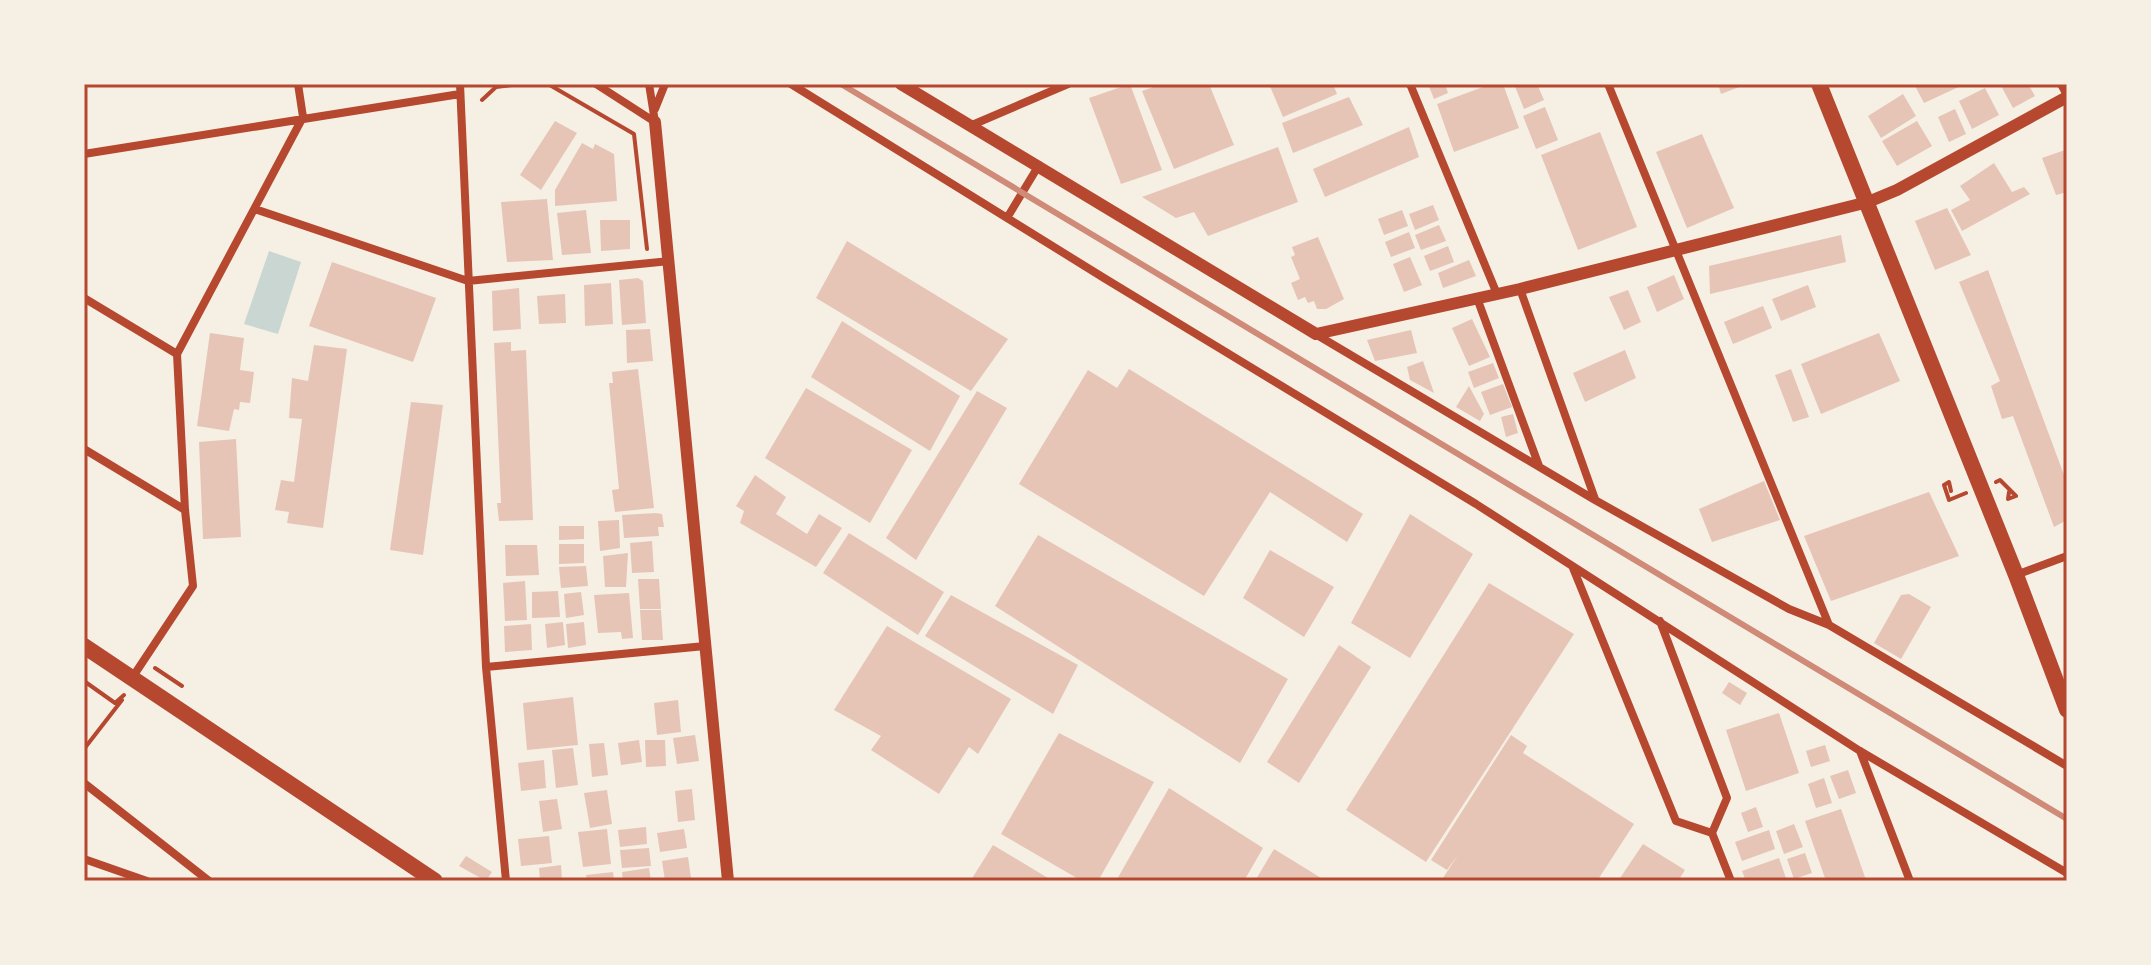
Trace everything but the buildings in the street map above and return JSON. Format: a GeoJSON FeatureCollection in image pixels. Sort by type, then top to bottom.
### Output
{"type":"FeatureCollection","features":[{"type":"Feature","properties":{"kind":"main road"},"geometry":{"type":"LineString","coordinates":[[1819,84],[2067,710]]}},
{"type":"Feature","properties":{"kind":"main road"},"geometry":{"type":"LineString","coordinates":[[84,646],[435,881]]}},
{"type":"Feature","properties":{"kind":"street"},"geometry":{"type":"LineString","coordinates":[[131,679],[193,586],[185,510],[177,354],[303,117],[298,84]]}},
{"type":"Feature","properties":{"kind":"street"},"geometry":{"type":"LineString","coordinates":[[460,84],[486,667],[506,881]]}},
{"type":"Feature","properties":{"kind":"street"},"geometry":{"type":"LineString","coordinates":[[597,84],[655,116]]}},
{"type":"Feature","properties":{"kind":"street"},"geometry":{"type":"LineString","coordinates":[[649,84],[670,261],[728,881]]}},
{"type":"Feature","properties":{"kind":"street"},"geometry":{"type":"LineString","coordinates":[[655,116],[665,84]]}},
{"type":"Feature","properties":{"kind":"street"},"geometry":{"type":"LineString","coordinates":[[791,84],[1476,504],[1860,751],[2067,873]]}},
{"type":"Feature","properties":{"kind":"street"},"geometry":{"type":"LineString","coordinates":[[901,84],[1595,500],[1789,609],[1829,625],[2067,766]]}},
{"type":"Feature","properties":{"kind":"street"},"geometry":{"type":"LineString","coordinates":[[972,125],[1068,84]]}},
{"type":"Feature","properties":{"kind":"street"},"geometry":{"type":"LineString","coordinates":[[1410,84],[1497,294]]}},
{"type":"Feature","properties":{"kind":"street"},"geometry":{"type":"LineString","coordinates":[[1608,84],[1829,625]]}},
{"type":"Feature","properties":{"kind":"street"},"geometry":{"type":"LineString","coordinates":[[1316,334],[1520,289],[1868,202],[1897,190],[2067,96],[2061,84]]}},
{"type":"Feature","properties":{"kind":"street"},"geometry":{"type":"LineString","coordinates":[[84,154],[460,94]]}},
{"type":"Feature","properties":{"kind":"street"},"geometry":{"type":"LineString","coordinates":[[1007,218],[1039,165]]}},
{"type":"Feature","properties":{"kind":"street"},"geometry":{"type":"LineString","coordinates":[[255,209],[468,281],[670,261]]}},
{"type":"Feature","properties":{"kind":"street"},"geometry":{"type":"LineString","coordinates":[[1520,289],[1595,500]]}},
{"type":"Feature","properties":{"kind":"street"},"geometry":{"type":"LineString","coordinates":[[84,298],[177,354]]}},
{"type":"Feature","properties":{"kind":"street"},"geometry":{"type":"LineString","coordinates":[[1477,298],[1540,466]]}},
{"type":"Feature","properties":{"kind":"street"},"geometry":{"type":"LineString","coordinates":[[84,449],[185,510]]}},
{"type":"Feature","properties":{"kind":"street"},"geometry":{"type":"LineString","coordinates":[[2016,575],[2067,556]]}},
{"type":"Feature","properties":{"kind":"street"},"geometry":{"type":"LineString","coordinates":[[1573,568],[1676,821],[1712,833]]}},
{"type":"Feature","properties":{"kind":"street"},"geometry":{"type":"LineString","coordinates":[[1660,621],[1727,798],[1712,833],[1731,881]]}},
{"type":"Feature","properties":{"kind":"street"},"geometry":{"type":"LineString","coordinates":[[486,667],[705,646]]}},
{"type":"Feature","properties":{"kind":"street"},"geometry":{"type":"LineString","coordinates":[[1860,751],[1910,881]]}},
{"type":"Feature","properties":{"kind":"street"},"geometry":{"type":"LineString","coordinates":[[84,783],[209,881]]}},
{"type":"Feature","properties":{"kind":"street"},"geometry":{"type":"LineString","coordinates":[[84,859],[147,881]]}},
{"type":"Feature","properties":{"kind":"path"},"geometry":{"type":"LineString","coordinates":[[482,100],[496,87],[519,84]]}},
{"type":"Feature","properties":{"kind":"path"},"geometry":{"type":"LineString","coordinates":[[548,84],[634,134],[648,264]]}},
{"type":"Feature","properties":{"kind":"path"},"geometry":{"type":"LineString","coordinates":[[2000,480],[2016,496],[2008,499],[2009,492]]}},
{"type":"Feature","properties":{"kind":"path"},"geometry":{"type":"LineString","coordinates":[[1949,500],[1944,485],[1949,482],[1951,491]]}},
{"type":"Feature","properties":{"kind":"path"},"geometry":{"type":"LineString","coordinates":[[154,668],[182,686]]}},
{"type":"Feature","properties":{"kind":"path"},"geometry":{"type":"LineString","coordinates":[[84,681],[115,703]]}},
{"type":"Feature","properties":{"kind":"path"},"geometry":{"type":"LineString","coordinates":[[84,749],[122,700]]}},
{"type":"Feature","properties":{"kind":"shaded area"},"geometry":{"type":"Polygon","coordinates":[[[269,251],[301,262],[278,334],[244,324],[269,251]]]}},
{"type":"Feature","properties":{"kind":"railway"},"geometry":{"type":"LineString","coordinates":[[841,84],[2067,819]]}}]}
